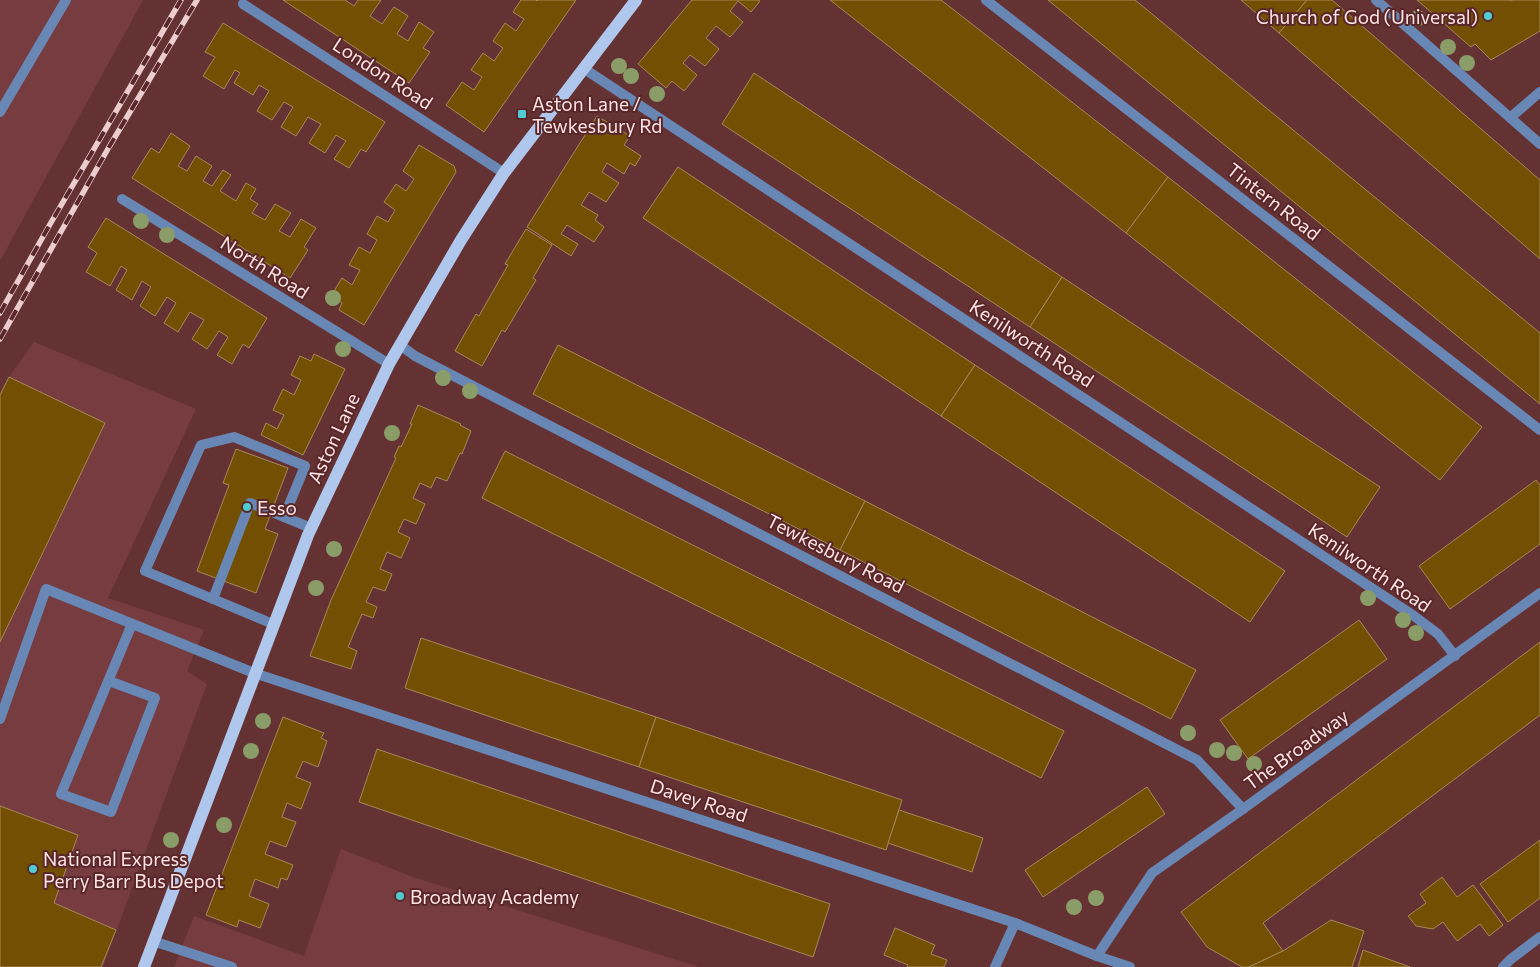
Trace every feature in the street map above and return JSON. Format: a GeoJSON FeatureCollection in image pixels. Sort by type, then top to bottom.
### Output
{"type":"FeatureCollection","features":[{"type":"Feature","properties":{"kind":"main road","name":"Aston Lane"},"geometry":{"type":"LineString","coordinates":[[144,967],[254,673],[311,528],[389,364],[461,240],[504,173],[636,0]]}},
{"type":"Feature","properties":{"kind":"street"},"geometry":{"type":"LineString","coordinates":[[0,112],[66,0]]}},
{"type":"Feature","properties":{"kind":"street","name":"Tintern Road"},"geometry":{"type":"LineString","coordinates":[[986,0],[1540,430]]}},
{"type":"Feature","properties":{"kind":"street"},"geometry":{"type":"LineString","coordinates":[[1376,0],[1540,144]]}},
{"type":"Feature","properties":{"kind":"street","name":"London Road"},"geometry":{"type":"LineString","coordinates":[[243,4],[504,173]]}},
{"type":"Feature","properties":{"kind":"street","name":"Kenilworth Road"},"geometry":{"type":"LineString","coordinates":[[583,68],[1414,616],[1438,634],[1455,656]]}},
{"type":"Feature","properties":{"kind":"street"},"geometry":{"type":"LineString","coordinates":[[1511,117],[1540,92]]}},
{"type":"Feature","properties":{"kind":"street","name":"North Road"},"geometry":{"type":"LineString","coordinates":[[122,199],[389,364]]}},
{"type":"Feature","properties":{"kind":"street","name":"Tewkesbury Road"},"geometry":{"type":"LineString","coordinates":[[400,346],[1197,760],[1243,809]]}},
{"type":"Feature","properties":{"kind":"street"},"geometry":{"type":"LineString","coordinates":[[274,624],[145,572],[201,445],[234,437],[305,466],[284,517]]}},
{"type":"Feature","properties":{"kind":"street"},"geometry":{"type":"LineString","coordinates":[[213,599],[250,503],[311,528]]}},
{"type":"Feature","properties":{"kind":"street","name":"Davey Road"},"geometry":{"type":"LineString","coordinates":[[0,719],[46,589],[254,673],[1015,923],[1097,956],[1130,967]]}},
{"type":"Feature","properties":{"kind":"street","name":"The Broadway"},"geometry":{"type":"LineString","coordinates":[[1097,956],[1152,873],[1540,593]]}},
{"type":"Feature","properties":{"kind":"street"},"geometry":{"type":"LineString","coordinates":[[109,681],[155,698],[111,812],[61,794],[132,624]]}},
{"type":"Feature","properties":{"kind":"street"},"geometry":{"type":"LineString","coordinates":[[995,967],[1015,923]]}},
{"type":"Feature","properties":{"kind":"street"},"geometry":{"type":"LineString","coordinates":[[1503,967],[1540,937]]}},
{"type":"Feature","properties":{"kind":"street"},"geometry":{"type":"LineString","coordinates":[[153,941],[232,967]]}},
{"type":"Feature","properties":{"kind":"shaded area"},"geometry":{"type":"Polygon","coordinates":[[[0,0],[143,0],[0,261],[0,0]]]}},
{"type":"Feature","properties":{"kind":"shaded area"},"geometry":{"type":"Polygon","coordinates":[[[34,342],[196,409],[108,598],[204,630],[187,671],[207,684],[103,967],[0,967],[0,395],[9,377],[34,342]]]}},
{"type":"Feature","properties":{"kind":"shaded area","name":"Broadway Academy"},"geometry":{"type":"Polygon","coordinates":[[[341,849],[413,877],[699,967],[174,967],[194,916],[304,956],[341,849]]]}},
{"type":"Feature","properties":{"kind":"building"},"geometry":{"type":"Polygon","coordinates":[[[283,0],[345,0],[354,6],[358,0],[381,0],[370,16],[382,24],[394,7],[408,16],[397,34],[408,41],[419,22],[434,32],[423,48],[430,52],[409,83],[283,0]]]}},
{"type":"Feature","properties":{"kind":"building"},"geometry":{"type":"Polygon","coordinates":[[[521,0],[576,0],[484,132],[446,105],[462,82],[474,90],[482,77],[471,70],[483,53],[494,61],[503,48],[493,41],[505,23],[516,31],[524,19],[513,12],[521,0]]]}},
{"type":"Feature","properties":{"kind":"building"},"geometry":{"type":"Polygon","coordinates":[[[692,0],[760,1],[751,12],[738,1],[730,11],[743,22],[730,37],[716,26],[706,38],[719,49],[705,66],[690,55],[683,63],[697,75],[684,91],[672,81],[666,88],[638,64],[692,0]]]}},
{"type":"Feature","properties":{"kind":"building"},"geometry":{"type":"Polygon","coordinates":[[[830,0],[941,0],[1168,177],[1126,233],[830,0]]]}},
{"type":"Feature","properties":{"kind":"building"},"geometry":{"type":"Polygon","coordinates":[[[1048,0],[1135,0],[1540,333],[1540,404],[1048,0]]]}},
{"type":"Feature","properties":{"kind":"building"},"geometry":{"type":"Polygon","coordinates":[[[1241,0],[1307,0],[1279,33],[1241,0]]]}},
{"type":"Feature","properties":{"kind":"building"},"geometry":{"type":"Polygon","coordinates":[[[1307,0],[1332,0],[1540,180],[1540,259],[1279,33],[1307,0]]]}},
{"type":"Feature","properties":{"kind":"building","name":"Church of God (Universal)"},"geometry":{"type":"Polygon","coordinates":[[[1417,0],[1540,0],[1540,31],[1491,60],[1475,44],[1471,47],[1417,0]]]}},
{"type":"Feature","properties":{"kind":"building"},"geometry":{"type":"Polygon","coordinates":[[[223,23],[385,122],[366,152],[361,149],[349,168],[334,159],[346,141],[336,135],[325,153],[309,143],[321,124],[308,117],[296,136],[281,127],[293,107],[284,102],[272,120],[257,111],[269,91],[259,85],[253,95],[234,83],[240,73],[235,70],[224,89],[203,76],[215,57],[205,52],[223,23]]]}},
{"type":"Feature","properties":{"kind":"building"},"geometry":{"type":"Polygon","coordinates":[[[754,73],[1062,277],[1030,327],[722,124],[754,73]]]}},
{"type":"Feature","properties":{"kind":"building"},"geometry":{"type":"Polygon","coordinates":[[[597,116],[630,136],[624,145],[641,156],[635,166],[630,163],[624,174],[607,163],[602,172],[619,183],[606,202],[589,192],[581,205],[598,215],[595,220],[604,227],[594,242],[567,225],[561,234],[578,244],[571,256],[527,227],[597,116]]]}},
{"type":"Feature","properties":{"kind":"building"},"geometry":{"type":"Polygon","coordinates":[[[171,133],[190,146],[178,166],[187,171],[196,156],[212,166],[203,181],[212,186],[223,170],[231,175],[220,191],[236,201],[246,183],[256,189],[250,199],[258,204],[252,213],[265,220],[275,204],[291,213],[279,231],[290,237],[301,219],[316,228],[304,247],[308,250],[290,278],[132,178],[151,148],[159,153],[171,133]]]}},
{"type":"Feature","properties":{"kind":"building"},"geometry":{"type":"Polygon","coordinates":[[[419,145],[454,166],[456,172],[364,325],[339,310],[342,303],[331,296],[342,278],[352,285],[360,270],[349,265],[359,247],[370,253],[377,240],[367,234],[377,216],[388,222],[395,210],[384,202],[396,184],[406,191],[414,179],[403,171],[419,145]]]}},
{"type":"Feature","properties":{"kind":"building"},"geometry":{"type":"Polygon","coordinates":[[[678,167],[975,365],[941,416],[643,218],[678,167]]]}},
{"type":"Feature","properties":{"kind":"building"},"geometry":{"type":"Polygon","coordinates":[[[1168,177],[1482,427],[1440,480],[1126,233],[1168,177]]]}},
{"type":"Feature","properties":{"kind":"building"},"geometry":{"type":"Polygon","coordinates":[[[106,218],[267,318],[249,348],[243,344],[232,364],[217,355],[228,337],[219,331],[207,349],[192,339],[204,320],[190,312],[178,332],[164,323],[176,303],[167,297],[155,316],[140,306],[151,287],[142,281],[132,300],[116,290],[127,270],[121,266],[110,286],[86,272],[97,253],[88,247],[106,218]]]}},
{"type":"Feature","properties":{"kind":"building"},"geometry":{"type":"Polygon","coordinates":[[[526,229],[552,245],[533,278],[536,280],[505,332],[502,330],[482,366],[455,351],[476,314],[479,316],[508,265],[505,264],[526,229]]]}},
{"type":"Feature","properties":{"kind":"building"},"geometry":{"type":"Polygon","coordinates":[[[1062,277],[1380,487],[1347,537],[1030,327],[1062,277]]]}},
{"type":"Feature","properties":{"kind":"building"},"geometry":{"type":"Polygon","coordinates":[[[558,345],[865,501],[840,550],[533,394],[558,345]]]}},
{"type":"Feature","properties":{"kind":"building"},"geometry":{"type":"Polygon","coordinates":[[[314,354],[345,369],[303,455],[261,435],[266,423],[277,429],[284,415],[273,410],[283,389],[294,395],[301,380],[291,375],[300,356],[311,361],[314,354]]]}},
{"type":"Feature","properties":{"kind":"building"},"geometry":{"type":"Polygon","coordinates":[[[975,365],[1285,571],[1250,622],[941,416],[975,365]]]}},
{"type":"Feature","properties":{"kind":"building"},"geometry":{"type":"Polygon","coordinates":[[[9,377],[105,423],[0,642],[0,395],[9,377]]]}},
{"type":"Feature","properties":{"kind":"building"},"geometry":{"type":"Polygon","coordinates":[[[418,405],[461,424],[471,431],[462,454],[460,453],[447,481],[436,477],[431,488],[420,483],[413,498],[425,504],[416,524],[404,519],[398,532],[410,538],[401,558],[387,552],[380,569],[392,574],[385,591],[373,587],[366,602],[377,607],[373,618],[362,614],[348,647],[357,651],[351,669],[310,656],[331,600],[396,458],[394,457],[399,446],[401,447],[412,424],[410,424],[418,405]]]}},
{"type":"Feature","properties":{"kind":"building","name":"Esso"},"geometry":{"type":"Polygon","coordinates":[[[236,449],[288,468],[265,529],[278,534],[256,593],[197,571],[229,485],[223,483],[236,449]]]}},
{"type":"Feature","properties":{"kind":"building"},"geometry":{"type":"Polygon","coordinates":[[[505,451],[1064,731],[1041,778],[482,498],[505,451]]]}},
{"type":"Feature","properties":{"kind":"building"},"geometry":{"type":"Polygon","coordinates":[[[1536,480],[1540,485],[1540,544],[1450,609],[1419,566],[1536,480]]]}},
{"type":"Feature","properties":{"kind":"building"},"geometry":{"type":"Polygon","coordinates":[[[865,501],[1196,670],[1171,719],[840,550],[865,501]]]}},
{"type":"Feature","properties":{"kind":"building"},"geometry":{"type":"Polygon","coordinates":[[[1359,620],[1387,659],[1248,759],[1220,720],[1359,620]]]}},
{"type":"Feature","properties":{"kind":"building"},"geometry":{"type":"Polygon","coordinates":[[[421,638],[656,717],[639,767],[405,688],[421,638]]]}},
{"type":"Feature","properties":{"kind":"building"},"geometry":{"type":"Polygon","coordinates":[[[1540,642],[1540,715],[1263,923],[1283,951],[1249,967],[1242,967],[1207,947],[1181,912],[1540,642]]]}},
{"type":"Feature","properties":{"kind":"building"},"geometry":{"type":"Polygon","coordinates":[[[283,717],[324,733],[321,738],[327,741],[318,767],[303,761],[296,777],[311,783],[301,809],[287,803],[282,817],[296,822],[286,847],[270,841],[265,854],[293,865],[287,880],[281,878],[278,888],[255,879],[249,896],[269,904],[260,928],[239,920],[237,927],[206,915],[283,717]]]}},
{"type":"Feature","properties":{"kind":"building"},"geometry":{"type":"Polygon","coordinates":[[[656,717],[902,800],[886,850],[639,767],[656,717]]]}},
{"type":"Feature","properties":{"kind":"building"},"geometry":{"type":"Polygon","coordinates":[[[377,749],[830,904],[813,957],[359,802],[377,749]]]}},
{"type":"Feature","properties":{"kind":"building"},"geometry":{"type":"Polygon","coordinates":[[[1147,787],[1165,814],[1043,897],[1025,870],[1147,787]]]}},
{"type":"Feature","properties":{"kind":"building","name":"National Express Perry Barr Bus Depot"},"geometry":{"type":"Polygon","coordinates":[[[0,806],[78,835],[54,903],[116,930],[101,967],[0,967],[0,806]]]}},
{"type":"Feature","properties":{"kind":"building"},"geometry":{"type":"Polygon","coordinates":[[[899,810],[983,838],[972,872],[888,843],[899,810]]]}},
{"type":"Feature","properties":{"kind":"building"},"geometry":{"type":"Polygon","coordinates":[[[1540,840],[1540,898],[1508,922],[1480,884],[1540,840]]]}},
{"type":"Feature","properties":{"kind":"building"},"geometry":{"type":"Polygon","coordinates":[[[1442,877],[1457,897],[1473,885],[1503,925],[1489,936],[1480,924],[1457,941],[1443,922],[1433,929],[1416,926],[1408,916],[1426,903],[1420,894],[1442,877]]]}},
{"type":"Feature","properties":{"kind":"building"},"geometry":{"type":"Polygon","coordinates":[[[1331,920],[1364,931],[1352,967],[1249,967],[1283,951],[1331,920]]]}},
{"type":"Feature","properties":{"kind":"building"},"geometry":{"type":"Polygon","coordinates":[[[895,928],[935,945],[931,954],[947,960],[944,967],[907,967],[908,965],[884,955],[895,928]]]}},
{"type":"Feature","properties":{"kind":"building"},"geometry":{"type":"Polygon","coordinates":[[[1363,950],[1410,967],[1358,967],[1363,950]]]}},
{"type":"Feature","properties":{"kind":"railway"},"geometry":{"type":"LineString","coordinates":[[0,313],[181,0]]}},
{"type":"Feature","properties":{"kind":"railway"},"geometry":{"type":"LineString","coordinates":[[0,339],[109,147],[197,0]]}},
{"type":"Feature","properties":{"kind":"place","name":"Church of God (Universal)"},"geometry":{"type":"Point","coordinates":[1488,16]}},
{"type":"Feature","properties":{"kind":"place","name":"Aston Lane / Tewkesbury Rd"},"geometry":{"type":"Point","coordinates":[522,114]}},
{"type":"Feature","properties":{"kind":"place","name":"Esso"},"geometry":{"type":"Point","coordinates":[247,507]}},
{"type":"Feature","properties":{"kind":"place","name":"National Express Perry Barr Bus Depot"},"geometry":{"type":"Point","coordinates":[33,869]}},
{"type":"Feature","properties":{"kind":"place","name":"Broadway Academy"},"geometry":{"type":"Point","coordinates":[400,896]}}]}
